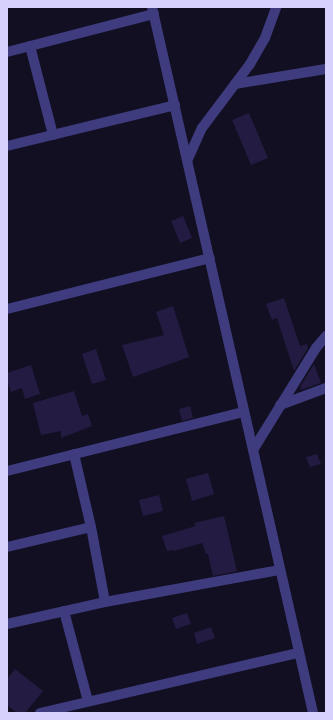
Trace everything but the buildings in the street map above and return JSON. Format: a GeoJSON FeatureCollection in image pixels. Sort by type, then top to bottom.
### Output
{"type":"FeatureCollection","features":[{"type":"Feature","properties":{"kind":"street"},"geometry":{"type":"LineString","coordinates":[[188,159],[202,128],[250,64],[264,38],[276,7]]}},
{"type":"Feature","properties":{"kind":"street"},"geometry":{"type":"LineString","coordinates":[[7,52],[153,11],[188,159],[243,412],[313,713]]}},
{"type":"Feature","properties":{"kind":"street"},"geometry":{"type":"LineString","coordinates":[[30,46],[53,135]]}},
{"type":"Feature","properties":{"kind":"street"},"geometry":{"type":"LineString","coordinates":[[235,84],[326,69]]}},
{"type":"Feature","properties":{"kind":"street"},"geometry":{"type":"LineString","coordinates":[[7,146],[175,105]]}},
{"type":"Feature","properties":{"kind":"street"},"geometry":{"type":"LineString","coordinates":[[7,309],[210,258]]}},
{"type":"Feature","properties":{"kind":"street"},"geometry":{"type":"LineString","coordinates":[[253,450],[316,348],[326,336]]}},
{"type":"Feature","properties":{"kind":"street"},"geometry":{"type":"LineString","coordinates":[[280,405],[326,388]]}},
{"type":"Feature","properties":{"kind":"street"},"geometry":{"type":"LineString","coordinates":[[7,471],[243,412]]}},
{"type":"Feature","properties":{"kind":"street"},"geometry":{"type":"LineString","coordinates":[[74,454],[91,527],[104,602]]}},
{"type":"Feature","properties":{"kind":"street"},"geometry":{"type":"LineString","coordinates":[[7,546],[91,527]]}},
{"type":"Feature","properties":{"kind":"street"},"geometry":{"type":"LineString","coordinates":[[7,624],[104,602],[280,570]]}},
{"type":"Feature","properties":{"kind":"street"},"geometry":{"type":"LineString","coordinates":[[64,611],[88,701]]}},
{"type":"Feature","properties":{"kind":"street"},"geometry":{"type":"LineString","coordinates":[[40,713],[298,652]]}}]}
